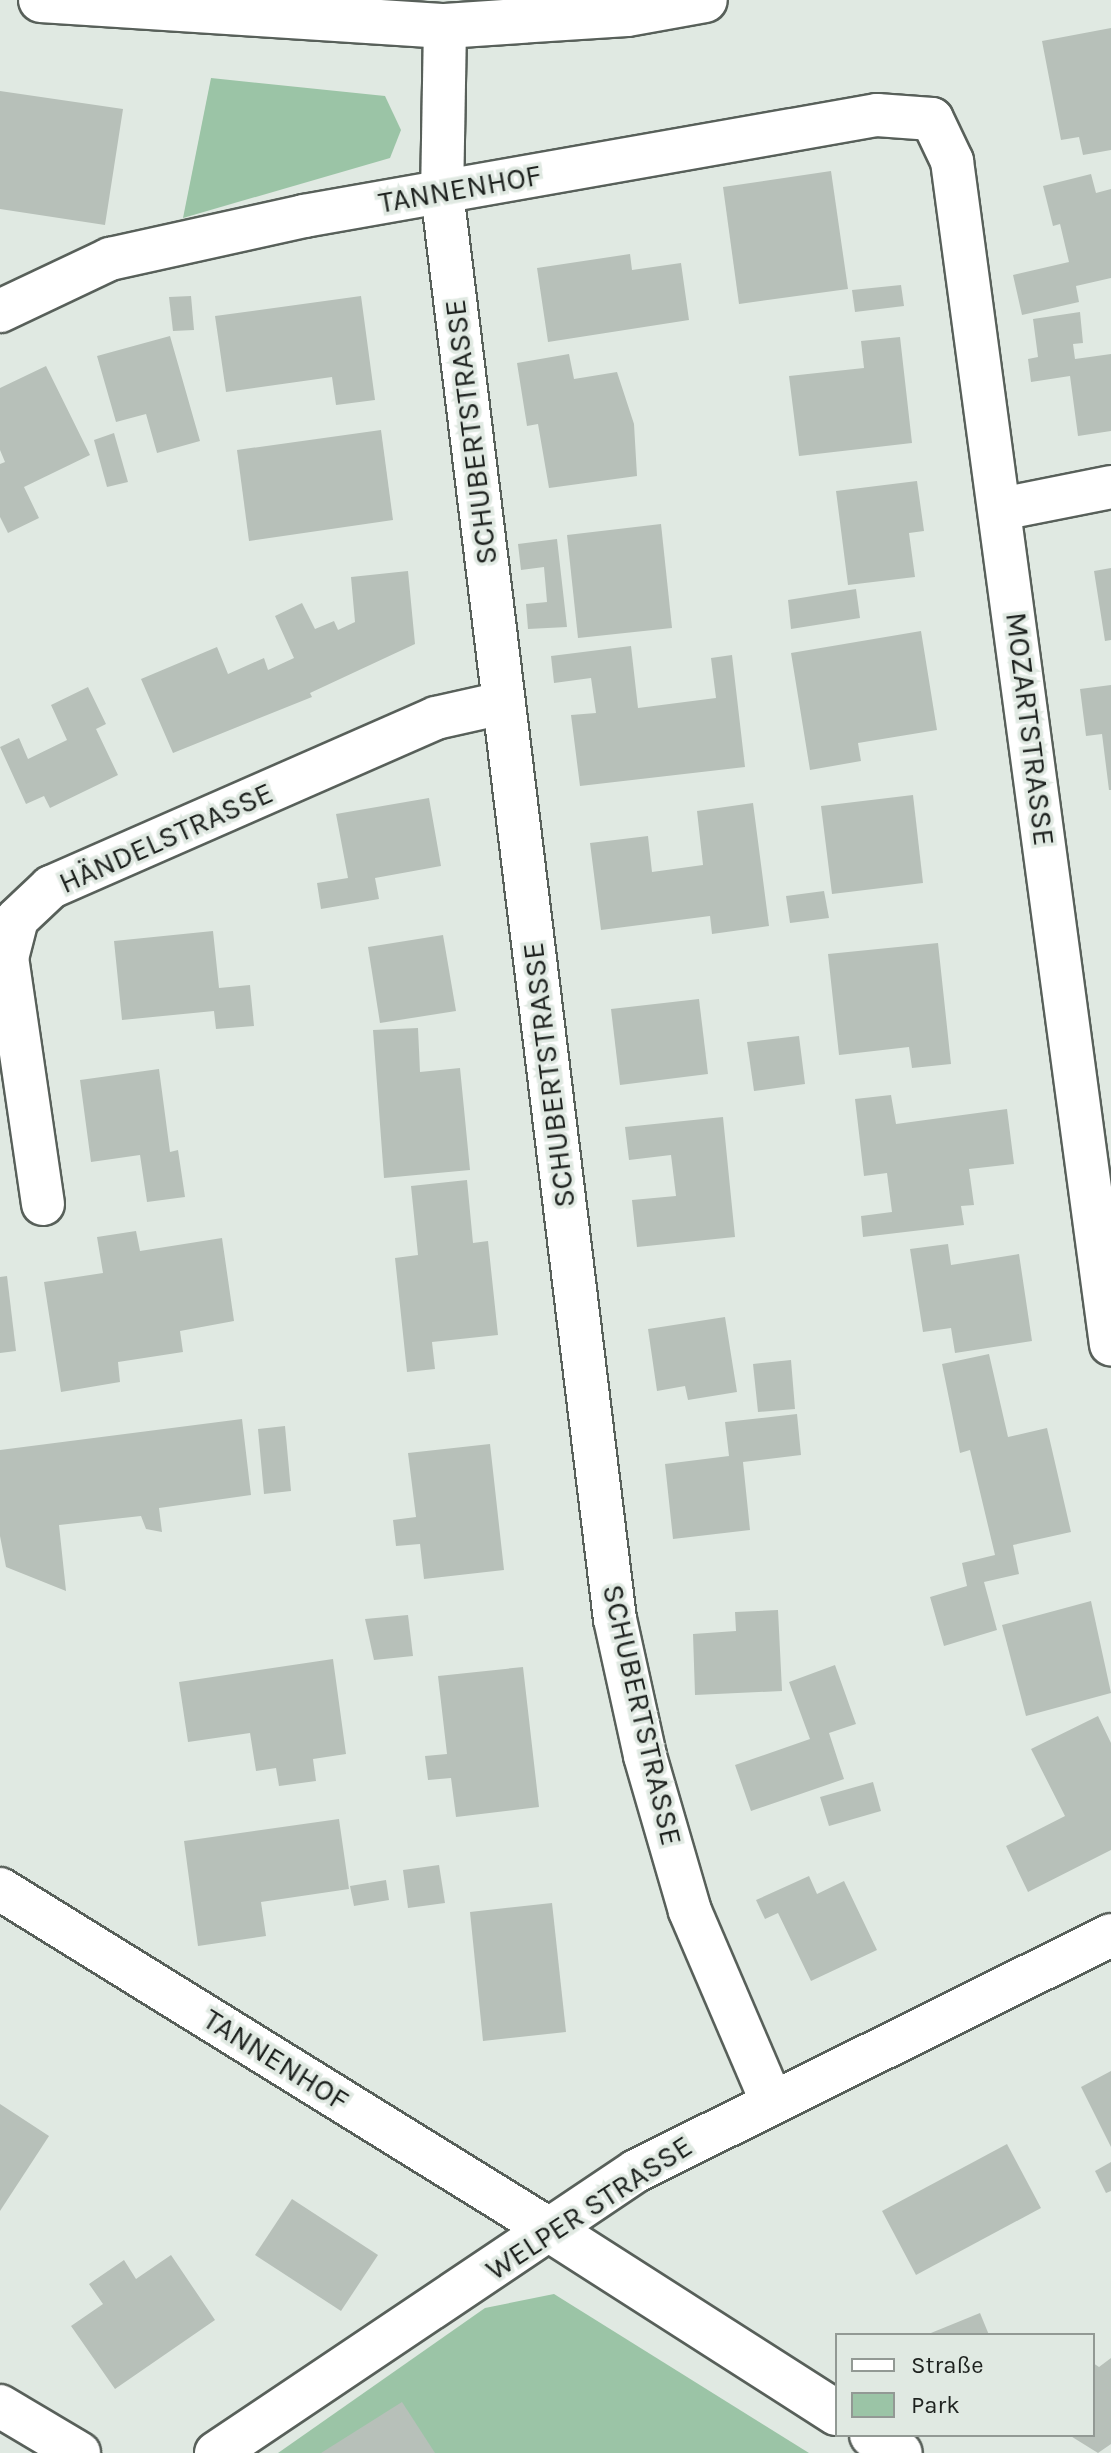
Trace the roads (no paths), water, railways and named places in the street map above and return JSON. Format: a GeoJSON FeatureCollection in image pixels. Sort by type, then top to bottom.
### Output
{"type":"FeatureCollection","features":[{"type":"Feature","properties":{"kind":"main road"},"geometry":{"type":"LineString","coordinates":[[41,0],[445,26],[627,14],[705,0]]}},
{"type":"Feature","properties":{"kind":"main road"},"geometry":{"type":"LineString","coordinates":[[552,2231],[835,2412]]}},
{"type":"Feature","properties":{"kind":"main road"},"geometry":{"type":"LineString","coordinates":[[875,2437],[900,2453]]}},
{"type":"Feature","properties":{"kind":"street","name":"SCHUBERTSTRASSE"},"geometry":{"type":"LineString","coordinates":[[445,26],[442,192],[615,1619],[645,1756],[690,1911],[771,2100]]}},
{"type":"Feature","properties":{"kind":"street","name":"TANNENHOF"},"geometry":{"type":"LineString","coordinates":[[0,311],[110,259],[442,192],[877,115],[932,119]]}},
{"type":"Feature","properties":{"kind":"street","name":"MOZARTSTRASSE"},"geometry":{"type":"LineString","coordinates":[[932,119],[952,161],[1111,1344]]}},
{"type":"Feature","properties":{"kind":"street"},"geometry":{"type":"LineString","coordinates":[[1001,509],[1111,487]]}},
{"type":"Feature","properties":{"kind":"street","name":"HÄNDELSTRASSE"},"geometry":{"type":"LineString","coordinates":[[43,1204],[7,958],[17,919],[51,887],[436,718],[503,703]]}},
{"type":"Feature","properties":{"kind":"street","name":"TANNENHOF"},"geometry":{"type":"LineString","coordinates":[[0,1889],[552,2231]]}},
{"type":"Feature","properties":{"kind":"street","name":"WELPER STRASSE"},"geometry":{"type":"LineString","coordinates":[[216,2453],[552,2231],[636,2171],[771,2100],[1111,1935]]}},
{"type":"Feature","properties":{"kind":"street"},"geometry":{"type":"LineString","coordinates":[[0,2406],[79,2453]]}}]}
